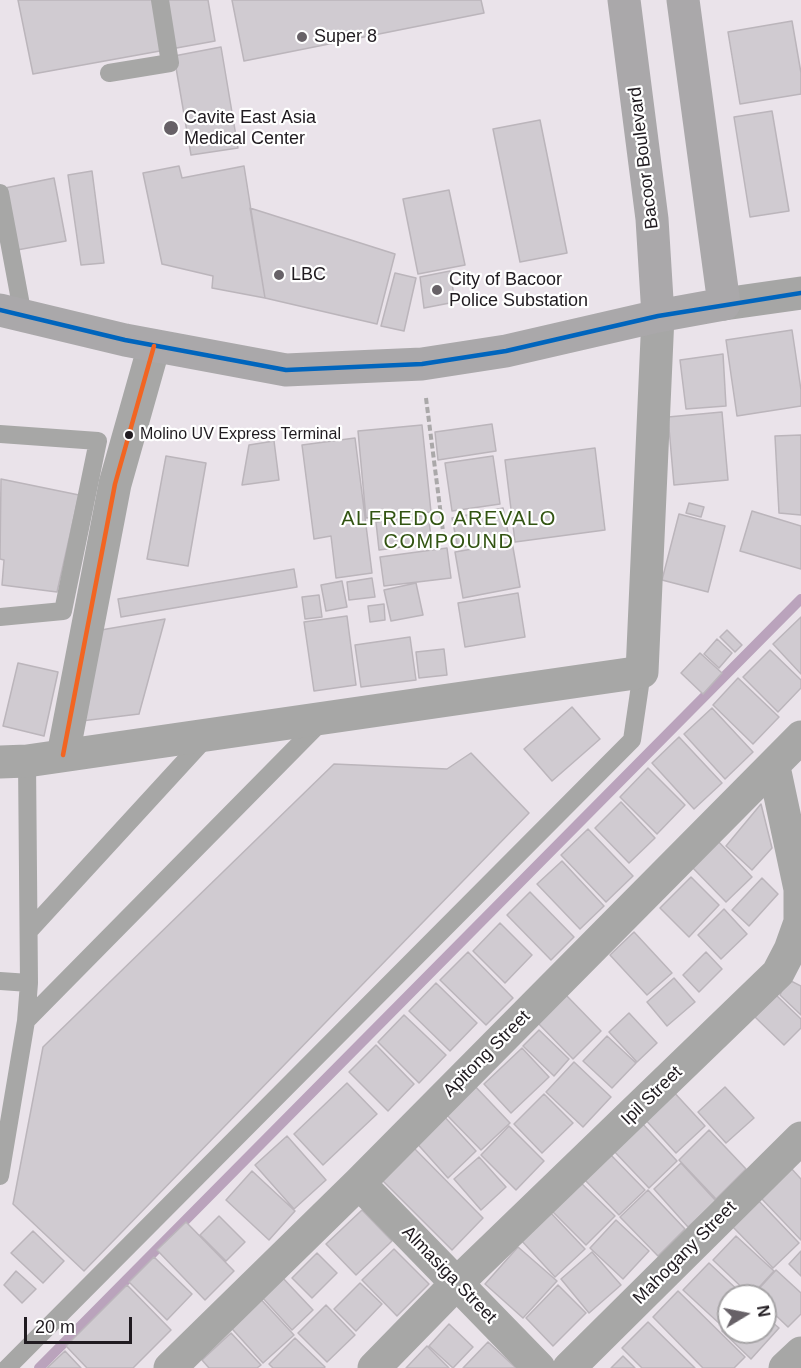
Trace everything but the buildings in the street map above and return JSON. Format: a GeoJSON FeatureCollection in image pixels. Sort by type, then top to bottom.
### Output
{"type":"FeatureCollection","features":[{"type":"Feature","properties":{"kind":"main road","name":"Bacoor Boulevard"},"geometry":{"type":"LineString","coordinates":[[624,0],[652,219],[658,316]]}},
{"type":"Feature","properties":{"kind":"main road"},"geometry":{"type":"LineString","coordinates":[[683,0],[724,304]]}},
{"type":"Feature","properties":{"kind":"main road"},"geometry":{"type":"LineString","coordinates":[[11,313],[154,346],[286,370],[422,364],[506,351],[658,316],[801,293]]}},
{"type":"Feature","properties":{"kind":"street"},"geometry":{"type":"LineString","coordinates":[[14,761],[642,672],[658,316]]}},
{"type":"Feature","properties":{"kind":"street"},"geometry":{"type":"LineString","coordinates":[[63,755],[115,484],[154,346]]}},
{"type":"Feature","properties":{"kind":"street","name":"Apitong Street"},"geometry":{"type":"LineString","coordinates":[[170,1368],[359,1183],[801,737]]}},
{"type":"Feature","properties":{"kind":"street","name":"Ipil Street"},"geometry":{"type":"LineString","coordinates":[[374,1368],[458,1283],[778,973],[790,950],[800,922],[800,889],[774,766]]}},
{"type":"Feature","properties":{"kind":"street","name":"Mahogany Street"},"geometry":{"type":"LineString","coordinates":[[569,1368],[801,1138]]}},
{"type":"Feature","properties":{"kind":"street","name":"Almasiga Street"},"geometry":{"type":"LineString","coordinates":[[359,1183],[539,1368]]}},
{"type":"Feature","properties":{"kind":"street"},"geometry":{"type":"LineString","coordinates":[[785,1368],[801,1353]]}},
{"type":"Feature","properties":{"kind":"lane"},"geometry":{"type":"LineString","coordinates":[[109,73],[170,63],[160,0]]}},
{"type":"Feature","properties":{"kind":"lane"},"geometry":{"type":"LineString","coordinates":[[0,193],[11,313]]}},
{"type":"Feature","properties":{"kind":"lane"},"geometry":{"type":"LineString","coordinates":[[0,434],[98,441],[63,611],[0,617]]}},
{"type":"Feature","properties":{"kind":"lane"},"geometry":{"type":"LineString","coordinates":[[7,1368],[632,740],[642,672]]}},
{"type":"Feature","properties":{"kind":"lane"},"geometry":{"type":"LineString","coordinates":[[26,1021],[327,716]]}},
{"type":"Feature","properties":{"kind":"lane"},"geometry":{"type":"LineString","coordinates":[[29,931],[210,734]]}},
{"type":"Feature","properties":{"kind":"lane"},"geometry":{"type":"LineString","coordinates":[[0,1176],[26,1021],[29,983],[29,931],[14,761]]}},
{"type":"Feature","properties":{"kind":"lane"},"geometry":{"type":"LineString","coordinates":[[0,981],[29,983]]}},
{"type":"Feature","properties":{"kind":"path"},"geometry":{"type":"LineString","coordinates":[[422,364],[444,539]]}},
{"type":"Feature","properties":{"kind":"waterway"},"geometry":{"type":"LineString","coordinates":[[39,1368],[801,599]]}},
{"type":"Feature","properties":{"kind":"transit line"},"geometry":{"type":"LineString","coordinates":[[0,310],[125,340],[286,370],[422,364],[506,351],[658,316],[801,293]]}},
{"type":"Feature","properties":{"kind":"transit line"},"geometry":{"type":"LineString","coordinates":[[63,755],[115,484],[154,346]]}},
{"type":"Feature","properties":{"kind":"place","name":"Super 8"},"geometry":{"type":"Point","coordinates":[302,37]}},
{"type":"Feature","properties":{"kind":"place","name":"Cavite East Asia Medical Center"},"geometry":{"type":"Point","coordinates":[171,128]}},
{"type":"Feature","properties":{"kind":"place","name":"LBC"},"geometry":{"type":"Point","coordinates":[279,275]}},
{"type":"Feature","properties":{"kind":"place","name":"City of Bacoor Police Substation"},"geometry":{"type":"Point","coordinates":[437,290]}},
{"type":"Feature","properties":{"kind":"place","name":"Molino UV Express Terminal"},"geometry":{"type":"Point","coordinates":[129,435]}},
{"type":"Feature","properties":{"kind":"district","name":"ALFREDO AREVALO COMPOUND"},"geometry":{"type":"Point","coordinates":[449,530]}}]}
